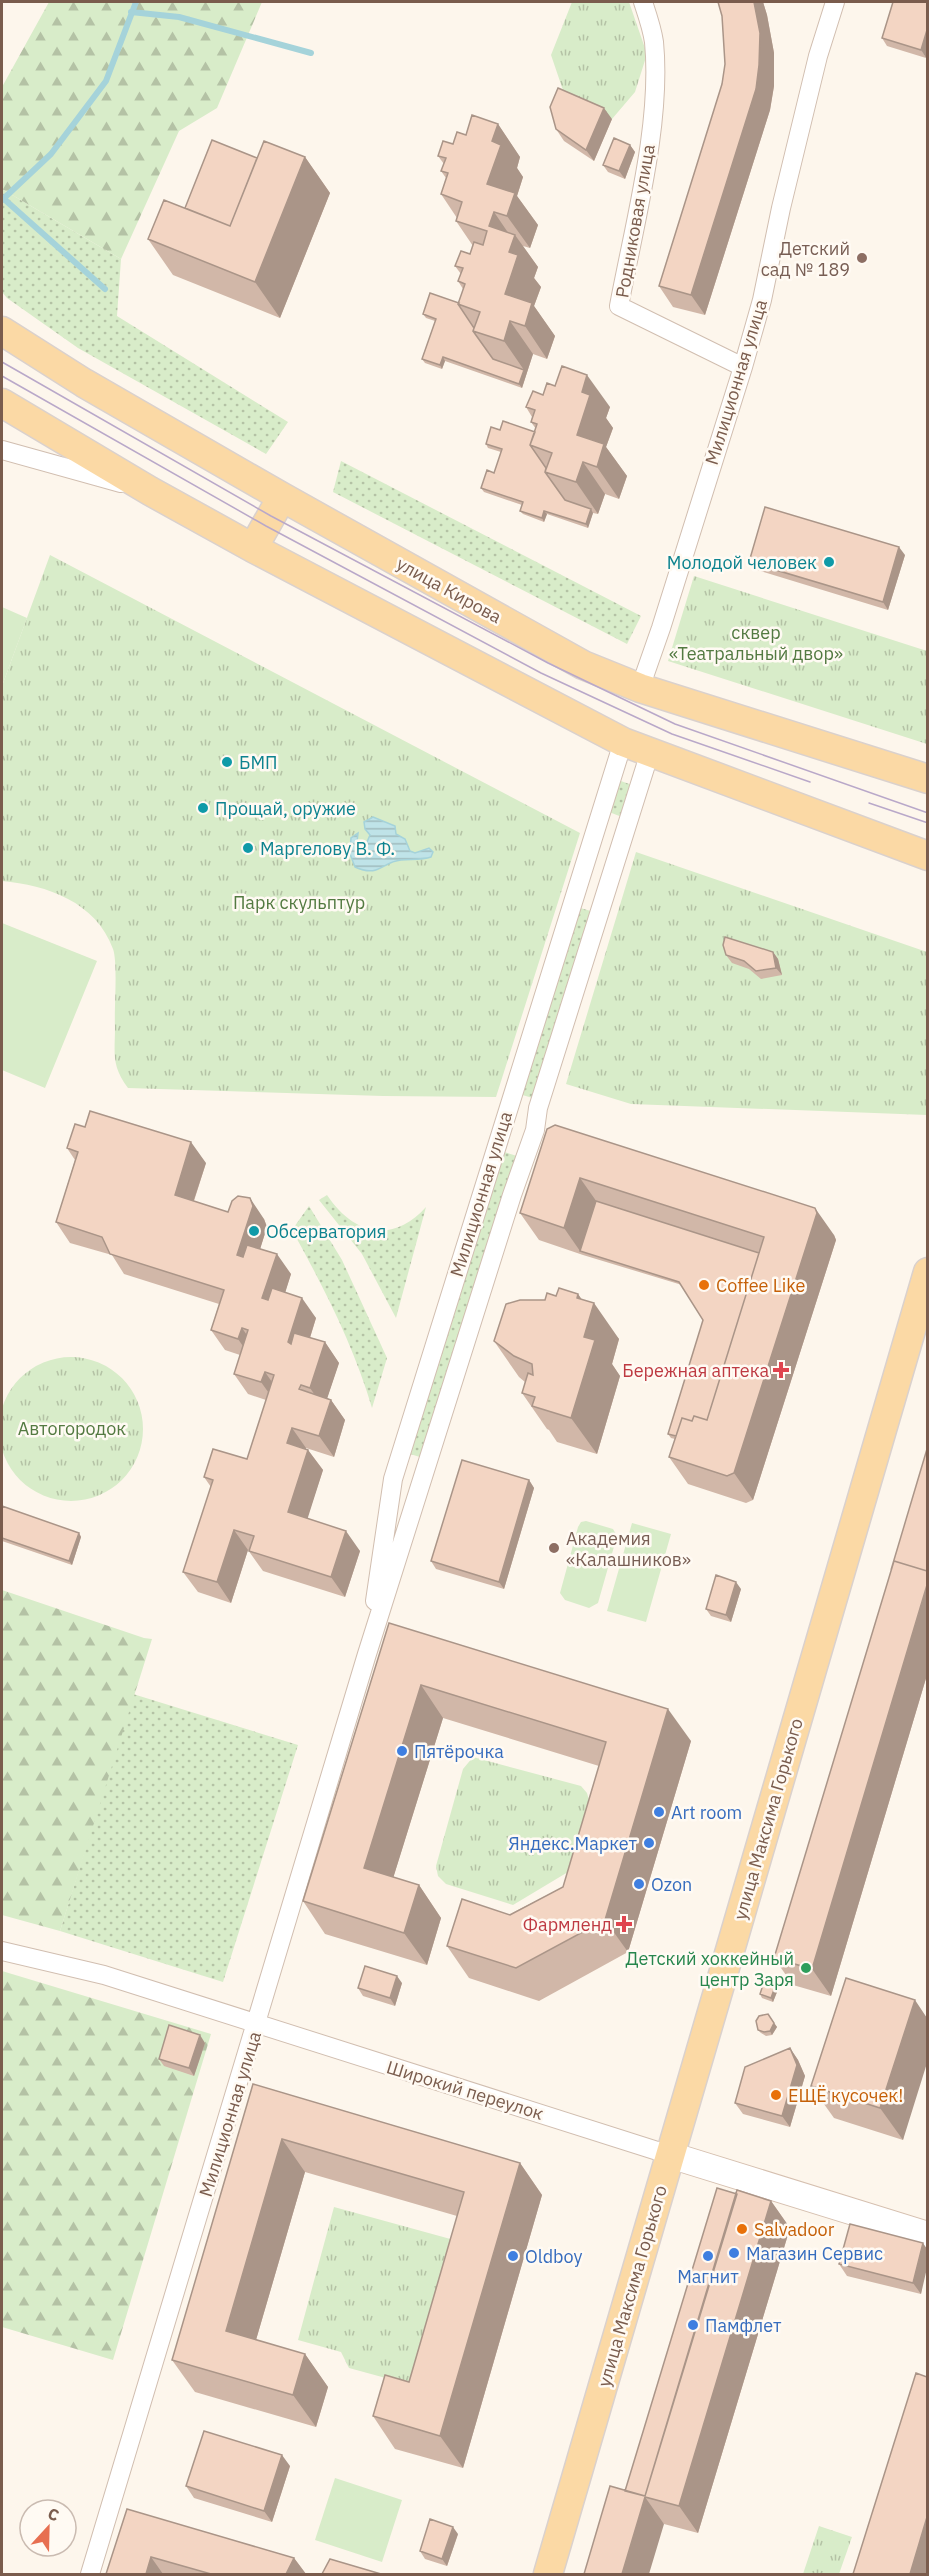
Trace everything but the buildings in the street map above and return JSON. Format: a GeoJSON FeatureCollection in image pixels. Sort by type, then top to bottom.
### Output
{"type":"FeatureCollection","features":[{"type":"Feature","properties":{"kind":"main road","name":"улица Кирова"},"geometry":{"type":"LineString","coordinates":[[2,331],[84,383],[282,497],[583,664],[640,688],[927,778]]}},
{"type":"Feature","properties":{"kind":"main road"},"geometry":{"type":"LineString","coordinates":[[2,403],[150,491],[253,548],[623,742],[927,856]]}},
{"type":"Feature","properties":{"kind":"main road"},"geometry":{"type":"LineString","coordinates":[[253,548],[282,497]]}},
{"type":"Feature","properties":{"kind":"main road","name":"улица Максима Горького"},"geometry":{"type":"LineString","coordinates":[[548,2574],[927,1272]]}},
{"type":"Feature","properties":{"kind":"street","name":"Родниковая улица"},"geometry":{"type":"LineString","coordinates":[[643,2],[654,39],[655,82],[652,122],[619,306],[743,367]]}},
{"type":"Feature","properties":{"kind":"street","name":"Милиционная улица"},"geometry":{"type":"LineString","coordinates":[[640,688],[743,367],[762,300],[781,208],[818,56],[835,2]]}},
{"type":"Feature","properties":{"kind":"street"},"geometry":{"type":"LineString","coordinates":[[2,450],[150,491]]}},
{"type":"Feature","properties":{"kind":"street","name":"Милиционная улица"},"geometry":{"type":"LineString","coordinates":[[367,1654],[393,1479],[623,742]]}},
{"type":"Feature","properties":{"kind":"street","name":"Милиционная улица"},"geometry":{"type":"LineString","coordinates":[[90,2574],[367,1654],[512,1195],[535,1130],[538,1108],[650,752]]}},
{"type":"Feature","properties":{"kind":"street","name":"Широкий переулок"},"geometry":{"type":"LineString","coordinates":[[2,1951],[104,1975],[927,2235]]}},
{"type":"Feature","properties":{"kind":"green space"},"geometry":{"type":"Polygon","coordinates":[[[49,2],[262,2],[217,108],[179,131],[121,259],[2,189],[2,87],[49,2]]]}},
{"type":"Feature","properties":{"kind":"green space"},"geometry":{"type":"Polygon","coordinates":[[[572,2],[629,2],[647,54],[635,92],[612,119],[566,99],[551,55],[572,2]]]}},
{"type":"Feature","properties":{"kind":"green space"},"geometry":{"type":"Polygon","coordinates":[[[2,189],[121,259],[117,316],[288,422],[266,454],[78,348],[7,298],[2,292],[2,189]]]}},
{"type":"Feature","properties":{"kind":"green space"},"geometry":{"type":"Polygon","coordinates":[[[341,461],[641,616],[627,644],[333,492],[341,461]]]}},
{"type":"Feature","properties":{"kind":"green space","name":"Парк скульптур"},"geometry":{"type":"Polygon","coordinates":[[[50,555],[580,833],[496,1097],[128,1088],[116,1066],[115,965],[113,949],[105,933],[95,919],[68,899],[36,887],[2,881],[2,686],[50,555]]]}},
{"type":"Feature","properties":{"kind":"green space","name":"сквер «Театральный двор»"},"geometry":{"type":"Polygon","coordinates":[[[694,576],[927,651],[927,744],[668,661],[694,576]]]}},
{"type":"Feature","properties":{"kind":"green space"},"geometry":{"type":"Polygon","coordinates":[[[2,607],[27,618],[2,686],[2,607]]]}},
{"type":"Feature","properties":{"kind":"green space"},"geometry":{"type":"Polygon","coordinates":[[[618,780],[632,785],[622,817],[609,812],[618,780]]]}},
{"type":"Feature","properties":{"kind":"green space"},"geometry":{"type":"Polygon","coordinates":[[[636,852],[927,952],[927,1115],[631,1104],[566,1084],[636,852]]]}},
{"type":"Feature","properties":{"kind":"green space"},"geometry":{"type":"Polygon","coordinates":[[[577,907],[594,912],[536,1099],[519,1094],[577,907]]]}},
{"type":"Feature","properties":{"kind":"green space"},"geometry":{"type":"Polygon","coordinates":[[[2,923],[97,961],[45,1088],[2,1070],[2,923]]]}},
{"type":"Feature","properties":{"kind":"green space"},"geometry":{"type":"Polygon","coordinates":[[[501,1151],[517,1156],[423,1458],[407,1453],[501,1151]]]}},
{"type":"Feature","properties":{"kind":"green space"},"geometry":{"type":"Polygon","coordinates":[[[327,1195],[349,1219],[374,1230],[400,1227],[426,1207],[396,1318],[362,1254],[319,1200],[327,1195]]]}},
{"type":"Feature","properties":{"kind":"green space"},"geometry":{"type":"Polygon","coordinates":[[[309,1206],[342,1260],[387,1358],[372,1408],[337,1317],[292,1230],[309,1206]]]}},
{"type":"Feature","properties":{"kind":"green space","name":"Автогородок"},"geometry":{"type":"Polygon","coordinates":[[[71,1357],[85,1358],[99,1363],[122,1378],[137,1401],[142,1415],[142,1443],[137,1457],[122,1480],[99,1495],[85,1500],[71,1501],[57,1500],[43,1495],[20,1480],[5,1457],[0,1443],[-1,1429],[0,1415],[5,1401],[20,1378],[43,1363],[57,1358],[71,1357]]]}},
{"type":"Feature","properties":{"kind":"green space"},"geometry":{"type":"Polygon","coordinates":[[[586,1521],[613,1529],[617,1536],[598,1603],[589,1608],[565,1600],[560,1593],[578,1527],[581,1522],[586,1521]]]}},
{"type":"Feature","properties":{"kind":"green space"},"geometry":{"type":"Polygon","coordinates":[[[632,1523],[671,1534],[646,1622],[607,1611],[632,1523]]]}},
{"type":"Feature","properties":{"kind":"green space"},"geometry":{"type":"Polygon","coordinates":[[[2,1590],[152,1639],[60,1931],[2,1915],[2,1590]]]}},
{"type":"Feature","properties":{"kind":"green space"},"geometry":{"type":"Polygon","coordinates":[[[133,1694],[298,1745],[223,1982],[60,1931],[133,1694]]]}},
{"type":"Feature","properties":{"kind":"green space"},"geometry":{"type":"Polygon","coordinates":[[[473,1757],[581,1786],[589,1800],[568,1872],[513,1905],[446,1884],[438,1876],[436,1866],[463,1769],[473,1757]]]}},
{"type":"Feature","properties":{"kind":"green space"},"geometry":{"type":"Polygon","coordinates":[[[2,1971],[211,2034],[113,2360],[2,2327],[2,1971]]]}},
{"type":"Feature","properties":{"kind":"green space"},"geometry":{"type":"Polygon","coordinates":[[[334,2207],[465,2243],[426,2389],[349,2368],[341,2352],[298,2340],[334,2207]]]}},
{"type":"Feature","properties":{"kind":"green space"},"geometry":{"type":"Polygon","coordinates":[[[335,2478],[402,2500],[382,2562],[315,2540],[335,2478]]]}},
{"type":"Feature","properties":{"kind":"green space"},"geometry":{"type":"Polygon","coordinates":[[[819,2526],[852,2537],[839,2574],[803,2574],[819,2526]]]}},
{"type":"Feature","properties":{"kind":"water"},"geometry":{"type":"Polygon","coordinates":[[[373,817],[395,826],[396,834],[405,839],[410,851],[415,853],[429,848],[433,852],[431,857],[394,861],[370,871],[355,867],[350,854],[351,838],[358,833],[357,842],[367,842],[370,835],[365,829],[364,822],[373,817]]]}},
{"type":"Feature","properties":{"kind":"waterway"},"geometry":{"type":"LineString","coordinates":[[2,200],[51,154],[106,81],[136,2]]}},
{"type":"Feature","properties":{"kind":"waterway"},"geometry":{"type":"LineString","coordinates":[[131,12],[179,17],[311,53]]}},
{"type":"Feature","properties":{"kind":"waterway"},"geometry":{"type":"LineString","coordinates":[[4,199],[105,289]]}},
{"type":"Feature","properties":{"kind":"tram line"},"geometry":{"type":"LineString","coordinates":[[2,362],[271,516],[548,663],[675,724],[928,813]]}},
{"type":"Feature","properties":{"kind":"tram line"},"geometry":{"type":"LineString","coordinates":[[2,376],[266,526],[541,673],[672,734],[810,782]]}},
{"type":"Feature","properties":{"kind":"tram line"},"geometry":{"type":"LineString","coordinates":[[869,803],[928,823]]}},
{"type":"Feature","properties":{"kind":"place","name":"Детский сад № 189"},"geometry":{"type":"Point","coordinates":[862,258]}},
{"type":"Feature","properties":{"kind":"place","name":"Молодой человек"},"geometry":{"type":"Point","coordinates":[829,562]}},
{"type":"Feature","properties":{"kind":"place","name":"БМП"},"geometry":{"type":"Point","coordinates":[227,762]}},
{"type":"Feature","properties":{"kind":"place","name":"Прощай, оружие"},"geometry":{"type":"Point","coordinates":[203,808]}},
{"type":"Feature","properties":{"kind":"place","name":"Маргелову В. Ф."},"geometry":{"type":"Point","coordinates":[248,848]}},
{"type":"Feature","properties":{"kind":"place","name":"Обсерватория"},"geometry":{"type":"Point","coordinates":[254,1231]}},
{"type":"Feature","properties":{"kind":"place","name":"Coffee Like"},"geometry":{"type":"Point","coordinates":[704,1285]}},
{"type":"Feature","properties":{"kind":"place","name":"Бережная аптека"},"geometry":{"type":"Point","coordinates":[781,1370]}},
{"type":"Feature","properties":{"kind":"place","name":"Академия «Калашников»"},"geometry":{"type":"Point","coordinates":[554,1548]}},
{"type":"Feature","properties":{"kind":"place","name":"Пятёрочка"},"geometry":{"type":"Point","coordinates":[402,1751]}},
{"type":"Feature","properties":{"kind":"place","name":"Art room"},"geometry":{"type":"Point","coordinates":[659,1812]}},
{"type":"Feature","properties":{"kind":"place","name":"Яндекс.Маркет"},"geometry":{"type":"Point","coordinates":[649,1843]}},
{"type":"Feature","properties":{"kind":"place","name":"Ozon"},"geometry":{"type":"Point","coordinates":[639,1884]}},
{"type":"Feature","properties":{"kind":"place","name":"Фармленд"},"geometry":{"type":"Point","coordinates":[624,1924]}},
{"type":"Feature","properties":{"kind":"place","name":"Детский хоккейный центр Заря"},"geometry":{"type":"Point","coordinates":[806,1968]}},
{"type":"Feature","properties":{"kind":"place","name":"ЕЩЁ кусочек!"},"geometry":{"type":"Point","coordinates":[776,2095]}},
{"type":"Feature","properties":{"kind":"place","name":"Salvadoor"},"geometry":{"type":"Point","coordinates":[742,2229]}},
{"type":"Feature","properties":{"kind":"place","name":"Магазин Сервис"},"geometry":{"type":"Point","coordinates":[734,2253]}},
{"type":"Feature","properties":{"kind":"place","name":"Oldboy"},"geometry":{"type":"Point","coordinates":[513,2256]}},
{"type":"Feature","properties":{"kind":"place","name":"Магнит"},"geometry":{"type":"Point","coordinates":[708,2256]}},
{"type":"Feature","properties":{"kind":"place","name":"Памфлет"},"geometry":{"type":"Point","coordinates":[693,2325]}}]}
